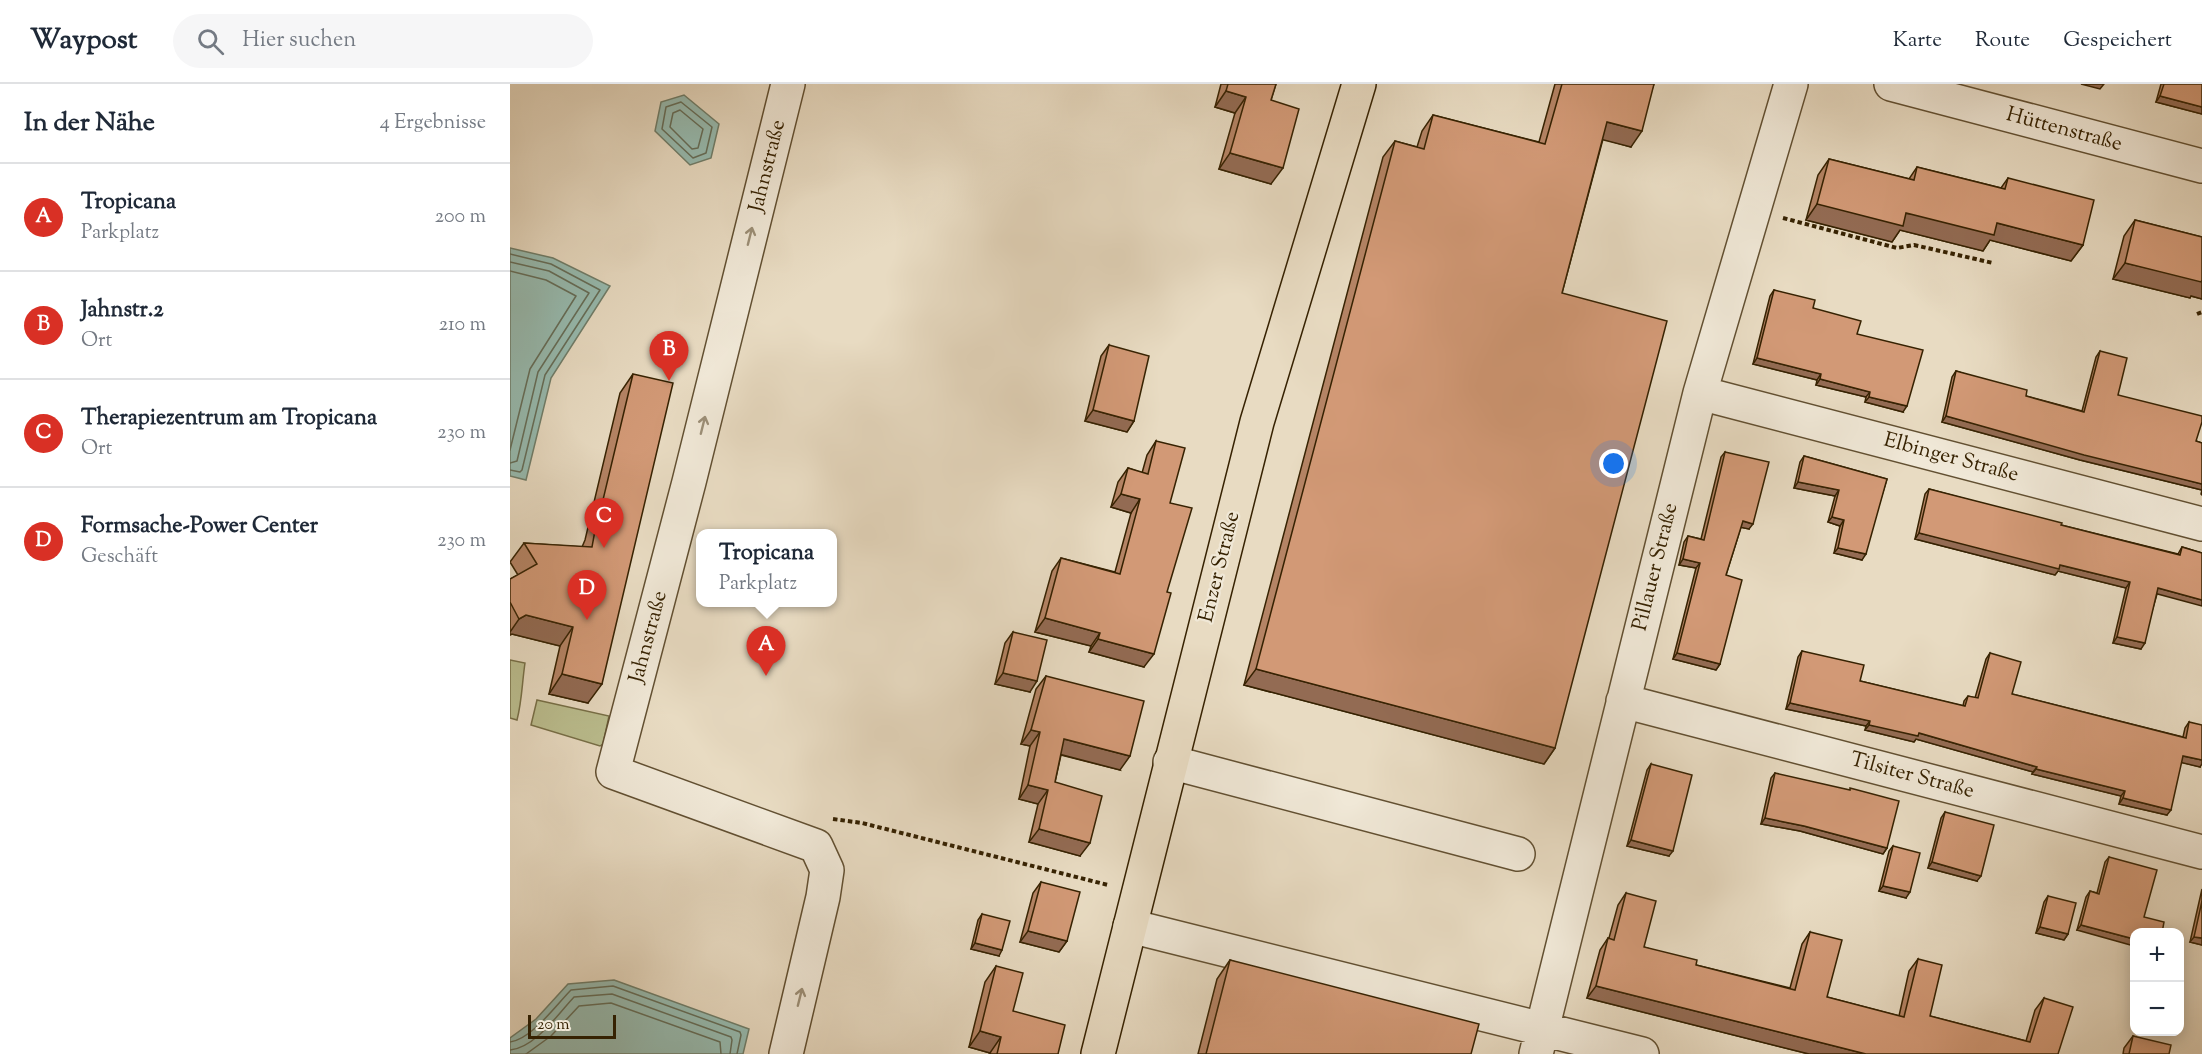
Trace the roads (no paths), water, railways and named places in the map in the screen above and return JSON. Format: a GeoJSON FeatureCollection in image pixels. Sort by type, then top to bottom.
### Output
{"type":"FeatureCollection","features":[{"type":"Feature","properties":{"kind":"main road","name":"Enzer Straße"},"geometry":{"type":"LineString","coordinates":[[1098,1054],[1257,422],[1359,84]]}},
{"type":"Feature","properties":{"kind":"street","name":"Jahnstraße"},"geometry":{"type":"LineString","coordinates":[[786,1054],[821,907],[827,870],[806,843],[613,772],[689,482],[788,84]]}},
{"type":"Feature","properties":{"kind":"street","name":"Pillauer Straße"},"geometry":{"type":"LineString","coordinates":[[1539,1041],[1700,393],[1791,84]]}},
{"type":"Feature","properties":{"kind":"street","name":"Hüttenstraße"},"geometry":{"type":"LineString","coordinates":[[1891,84],[2202,166]]}},
{"type":"Feature","properties":{"kind":"street","name":"Elbinger Straße"},"geometry":{"type":"LineString","coordinates":[[1700,393],[2202,524]]}},
{"type":"Feature","properties":{"kind":"street","name":"Tilsiter Straße"},"geometry":{"type":"LineString","coordinates":[[1623,701],[2202,852]]}},
{"type":"Feature","properties":{"kind":"street"},"geometry":{"type":"LineString","coordinates":[[1170,762],[1518,854]]}},
{"type":"Feature","properties":{"kind":"street"},"geometry":{"type":"LineString","coordinates":[[1130,926],[1539,1041],[1642,1054]]}},
{"type":"Feature","properties":{"kind":"water"},"geometry":{"type":"Polygon","coordinates":[[[684,95],[719,124],[711,158],[690,165],[655,131],[661,102],[684,95]]]}},
{"type":"Feature","properties":{"kind":"water"},"geometry":{"type":"Polygon","coordinates":[[[510,248],[553,258],[610,286],[551,378],[526,480],[510,476],[510,248]]]}},
{"type":"Feature","properties":{"kind":"water"},"geometry":{"type":"Polygon","coordinates":[[[614,980],[749,1029],[743,1054],[510,1054],[510,1038],[536,1019],[568,984],[614,980]]]}},
{"type":"Feature","properties":{"kind":"place","name":"Jahnstr.2"},"geometry":{"type":"Point","coordinates":[669,381]}},
{"type":"Feature","properties":{"kind":"place","name":"Therapiezentrum am Tropicana"},"geometry":{"type":"Point","coordinates":[604,548]}},
{"type":"Feature","properties":{"kind":"place","name":"Formsache-Power Center"},"geometry":{"type":"Point","coordinates":[587,620]}},
{"type":"Feature","properties":{"kind":"place","name":"Tropicana"},"geometry":{"type":"Point","coordinates":[766,676]}}]}
